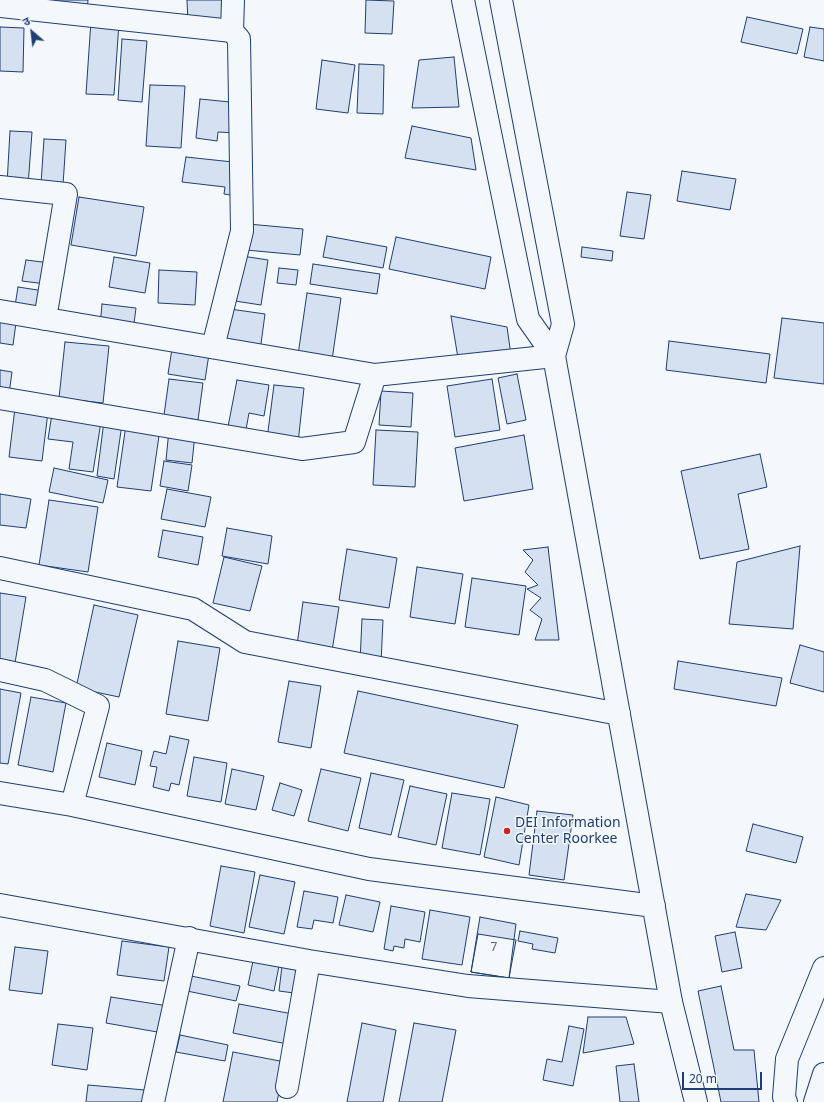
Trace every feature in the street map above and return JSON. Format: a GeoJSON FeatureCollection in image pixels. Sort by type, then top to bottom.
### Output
{"type":"FeatureCollection","features":[{"type":"Feature","properties":{"kind":"street"},"geometry":{"type":"LineString","coordinates":[[232,31],[233,0]]}},
{"type":"Feature","properties":{"kind":"street"},"geometry":{"type":"LineString","coordinates":[[463,0],[528,319],[554,356],[671,1002],[696,1102]]}},
{"type":"Feature","properties":{"kind":"street"},"geometry":{"type":"LineString","coordinates":[[501,0],[564,324],[554,356]]}},
{"type":"Feature","properties":{"kind":"street"},"geometry":{"type":"LineString","coordinates":[[0,6],[232,31],[239,39],[242,231],[213,347]]}},
{"type":"Feature","properties":{"kind":"street"},"geometry":{"type":"LineString","coordinates":[[0,187],[66,194],[46,319]]}},
{"type":"Feature","properties":{"kind":"street"},"geometry":{"type":"LineString","coordinates":[[0,311],[375,375],[554,356]]}},
{"type":"Feature","properties":{"kind":"street"},"geometry":{"type":"LineString","coordinates":[[0,398],[302,449],[354,442],[375,375]]}},
{"type":"Feature","properties":{"kind":"street"},"geometry":{"type":"LineString","coordinates":[[0,568],[193,609],[245,642],[619,714]]}},
{"type":"Feature","properties":{"kind":"street"},"geometry":{"type":"LineString","coordinates":[[0,670],[45,680],[98,706],[72,805]]}},
{"type":"Feature","properties":{"kind":"street"},"geometry":{"type":"LineString","coordinates":[[0,793],[72,805],[369,868],[654,906]]}},
{"type":"Feature","properties":{"kind":"street"},"geometry":{"type":"LineString","coordinates":[[0,905],[309,960],[468,986],[671,1002]]}},
{"type":"Feature","properties":{"kind":"street"},"geometry":{"type":"LineString","coordinates":[[153,1102],[189,938]]}},
{"type":"Feature","properties":{"kind":"street"},"geometry":{"type":"LineString","coordinates":[[287,1087],[309,960]]}},
{"type":"Feature","properties":{"kind":"street"},"geometry":{"type":"LineString","coordinates":[[786,1102],[784,1097],[787,1059],[824,968]]}},
{"type":"Feature","properties":{"kind":"street"},"geometry":{"type":"LineString","coordinates":[[815,1102],[824,1074]]}},
{"type":"Feature","properties":{"kind":"building"},"geometry":{"type":"Polygon","coordinates":[[[51,0],[88,0],[87,13],[50,10],[51,0]]]}},
{"type":"Feature","properties":{"kind":"building"},"geometry":{"type":"Polygon","coordinates":[[[187,0],[228,0],[228,21],[188,22],[187,0]]]}},
{"type":"Feature","properties":{"kind":"building"},"geometry":{"type":"Polygon","coordinates":[[[366,0],[394,1],[392,34],[365,33],[366,0]]]}},
{"type":"Feature","properties":{"kind":"building"},"geometry":{"type":"Polygon","coordinates":[[[747,17],[803,29],[797,54],[741,42],[747,17]]]}},
{"type":"Feature","properties":{"kind":"building"},"geometry":{"type":"Polygon","coordinates":[[[91,21],[119,23],[114,95],[86,94],[91,21]]]}},
{"type":"Feature","properties":{"kind":"building"},"geometry":{"type":"Polygon","coordinates":[[[0,27],[24,28],[23,72],[0,71],[0,27]]]}},
{"type":"Feature","properties":{"kind":"building"},"geometry":{"type":"Polygon","coordinates":[[[810,27],[824,29],[824,61],[804,57],[810,27]]]}},
{"type":"Feature","properties":{"kind":"building"},"geometry":{"type":"Polygon","coordinates":[[[122,39],[147,41],[142,102],[118,100],[122,39]]]}},
{"type":"Feature","properties":{"kind":"building"},"geometry":{"type":"Polygon","coordinates":[[[454,57],[459,107],[412,108],[419,60],[454,57]]]}},
{"type":"Feature","properties":{"kind":"building"},"geometry":{"type":"Polygon","coordinates":[[[322,60],[355,65],[348,113],[316,109],[322,60]]]}},
{"type":"Feature","properties":{"kind":"building"},"geometry":{"type":"Polygon","coordinates":[[[359,64],[384,65],[383,114],[357,113],[359,64]]]}},
{"type":"Feature","properties":{"kind":"building"},"geometry":{"type":"Polygon","coordinates":[[[150,85],[185,86],[181,148],[146,146],[150,85]]]}},
{"type":"Feature","properties":{"kind":"building"},"geometry":{"type":"Polygon","coordinates":[[[200,99],[240,103],[237,133],[218,132],[217,141],[196,138],[200,99]]]}},
{"type":"Feature","properties":{"kind":"building"},"geometry":{"type":"Polygon","coordinates":[[[412,126],[471,138],[476,170],[405,158],[412,126]]]}},
{"type":"Feature","properties":{"kind":"building"},"geometry":{"type":"Polygon","coordinates":[[[10,131],[32,132],[28,186],[7,184],[10,131]]]}},
{"type":"Feature","properties":{"kind":"building"},"geometry":{"type":"Polygon","coordinates":[[[44,139],[66,140],[63,185],[41,184],[44,139]]]}},
{"type":"Feature","properties":{"kind":"building"},"geometry":{"type":"Polygon","coordinates":[[[186,157],[233,162],[237,196],[224,194],[225,187],[182,182],[186,157]]]}},
{"type":"Feature","properties":{"kind":"building"},"geometry":{"type":"Polygon","coordinates":[[[682,171],[736,179],[730,210],[677,201],[682,171]]]}},
{"type":"Feature","properties":{"kind":"building"},"geometry":{"type":"Polygon","coordinates":[[[627,192],[651,195],[644,239],[620,236],[627,192]]]}},
{"type":"Feature","properties":{"kind":"building"},"geometry":{"type":"Polygon","coordinates":[[[79,197],[144,207],[136,256],[71,245],[79,197]]]}},
{"type":"Feature","properties":{"kind":"building"},"geometry":{"type":"Polygon","coordinates":[[[248,224],[303,229],[300,255],[246,250],[248,224]]]}},
{"type":"Feature","properties":{"kind":"building"},"geometry":{"type":"Polygon","coordinates":[[[327,236],[387,247],[383,268],[323,257],[327,236]]]}},
{"type":"Feature","properties":{"kind":"building"},"geometry":{"type":"Polygon","coordinates":[[[396,237],[491,257],[485,289],[389,269],[396,237]]]}},
{"type":"Feature","properties":{"kind":"building"},"geometry":{"type":"Polygon","coordinates":[[[582,247],[613,251],[612,261],[581,257],[582,247]]]}},
{"type":"Feature","properties":{"kind":"building"},"geometry":{"type":"Polygon","coordinates":[[[242,256],[268,260],[261,305],[235,301],[242,256]]]}},
{"type":"Feature","properties":{"kind":"building"},"geometry":{"type":"Polygon","coordinates":[[[114,257],[150,263],[145,293],[109,287],[114,257]]]}},
{"type":"Feature","properties":{"kind":"building"},"geometry":{"type":"Polygon","coordinates":[[[26,260],[50,263],[46,284],[22,281],[26,260]]]}},
{"type":"Feature","properties":{"kind":"building"},"geometry":{"type":"Polygon","coordinates":[[[313,264],[380,274],[377,294],[310,284],[313,264]]]}},
{"type":"Feature","properties":{"kind":"building"},"geometry":{"type":"Polygon","coordinates":[[[279,268],[298,270],[296,285],[277,283],[279,268]]]}},
{"type":"Feature","properties":{"kind":"building"},"geometry":{"type":"Polygon","coordinates":[[[159,270],[197,272],[195,305],[158,303],[159,270]]]}},
{"type":"Feature","properties":{"kind":"building"},"geometry":{"type":"Polygon","coordinates":[[[18,287],[44,291],[41,310],[15,306],[18,287]]]}},
{"type":"Feature","properties":{"kind":"building"},"geometry":{"type":"Polygon","coordinates":[[[307,293],[341,298],[332,360],[298,355],[307,293]]]}},
{"type":"Feature","properties":{"kind":"building"},"geometry":{"type":"Polygon","coordinates":[[[102,304],[136,308],[133,331],[100,327],[102,304]]]}},
{"type":"Feature","properties":{"kind":"building"},"geometry":{"type":"Polygon","coordinates":[[[230,309],[265,314],[260,351],[225,345],[230,309]]]}},
{"type":"Feature","properties":{"kind":"building"},"geometry":{"type":"Polygon","coordinates":[[[451,316],[507,327],[511,355],[459,364],[451,316]]]}},
{"type":"Feature","properties":{"kind":"building"},"geometry":{"type":"Polygon","coordinates":[[[782,318],[824,323],[824,384],[774,378],[782,318]]]}},
{"type":"Feature","properties":{"kind":"building"},"geometry":{"type":"Polygon","coordinates":[[[0,321],[16,323],[13,345],[0,343],[0,321]]]}},
{"type":"Feature","properties":{"kind":"building"},"geometry":{"type":"Polygon","coordinates":[[[669,341],[770,354],[766,383],[666,370],[669,341]]]}},
{"type":"Feature","properties":{"kind":"building"},"geometry":{"type":"Polygon","coordinates":[[[65,342],[109,346],[103,403],[59,398],[65,342]]]}},
{"type":"Feature","properties":{"kind":"building"},"geometry":{"type":"Polygon","coordinates":[[[172,349],[209,354],[205,380],[168,374],[172,349]]]}},
{"type":"Feature","properties":{"kind":"building"},"geometry":{"type":"Polygon","coordinates":[[[0,370],[12,372],[9,394],[0,392],[0,370]]]}},
{"type":"Feature","properties":{"kind":"building"},"geometry":{"type":"Polygon","coordinates":[[[517,374],[526,420],[507,424],[498,378],[517,374]]]}},
{"type":"Feature","properties":{"kind":"building"},"geometry":{"type":"Polygon","coordinates":[[[169,379],[203,383],[198,420],[164,415],[169,379]]]}},
{"type":"Feature","properties":{"kind":"building"},"geometry":{"type":"Polygon","coordinates":[[[492,379],[500,430],[455,437],[447,386],[492,379]]]}},
{"type":"Feature","properties":{"kind":"building"},"geometry":{"type":"Polygon","coordinates":[[[237,380],[269,385],[264,416],[249,413],[245,435],[227,432],[237,380]]]}},
{"type":"Feature","properties":{"kind":"building"},"geometry":{"type":"Polygon","coordinates":[[[274,385],[304,388],[298,443],[267,439],[274,385]]]}},
{"type":"Feature","properties":{"kind":"building"},"geometry":{"type":"Polygon","coordinates":[[[381,391],[413,393],[411,427],[379,425],[381,391]]]}},
{"type":"Feature","properties":{"kind":"building"},"geometry":{"type":"Polygon","coordinates":[[[15,408],[48,412],[42,461],[9,457],[15,408]]]}},
{"type":"Feature","properties":{"kind":"building"},"geometry":{"type":"Polygon","coordinates":[[[52,414],[101,422],[93,472],[69,469],[73,442],[48,439],[52,414]]]}},
{"type":"Feature","properties":{"kind":"building"},"geometry":{"type":"Polygon","coordinates":[[[104,421],[122,424],[114,479],[97,476],[104,421]]]}},
{"type":"Feature","properties":{"kind":"building"},"geometry":{"type":"Polygon","coordinates":[[[126,425],[160,429],[151,491],[117,487],[126,425]]]}},
{"type":"Feature","properties":{"kind":"building"},"geometry":{"type":"Polygon","coordinates":[[[169,430],[195,434],[192,463],[166,460],[169,430]]]}},
{"type":"Feature","properties":{"kind":"building"},"geometry":{"type":"Polygon","coordinates":[[[376,430],[418,432],[415,487],[373,485],[376,430]]]}},
{"type":"Feature","properties":{"kind":"building"},"geometry":{"type":"Polygon","coordinates":[[[524,435],[533,489],[464,501],[455,448],[524,435]]]}},
{"type":"Feature","properties":{"kind":"building"},"geometry":{"type":"Polygon","coordinates":[[[760,454],[767,487],[738,494],[749,549],[700,559],[681,471],[760,454]]]}},
{"type":"Feature","properties":{"kind":"building"},"geometry":{"type":"Polygon","coordinates":[[[164,461],[192,465],[188,491],[160,486],[164,461]]]}},
{"type":"Feature","properties":{"kind":"building"},"geometry":{"type":"Polygon","coordinates":[[[54,468],[108,480],[103,503],[49,492],[54,468]]]}},
{"type":"Feature","properties":{"kind":"building"},"geometry":{"type":"Polygon","coordinates":[[[167,489],[211,497],[205,527],[161,519],[167,489]]]}},
{"type":"Feature","properties":{"kind":"building"},"geometry":{"type":"Polygon","coordinates":[[[0,494],[31,499],[26,528],[0,525],[0,494]]]}},
{"type":"Feature","properties":{"kind":"building"},"geometry":{"type":"Polygon","coordinates":[[[49,500],[98,507],[88,572],[39,565],[49,500]]]}},
{"type":"Feature","properties":{"kind":"building"},"geometry":{"type":"Polygon","coordinates":[[[227,528],[272,536],[268,564],[222,556],[227,528]]]}},
{"type":"Feature","properties":{"kind":"building"},"geometry":{"type":"Polygon","coordinates":[[[163,530],[203,537],[198,565],[158,557],[163,530]]]}},
{"type":"Feature","properties":{"kind":"building"},"geometry":{"type":"Polygon","coordinates":[[[800,546],[793,629],[729,624],[737,562],[800,546]]]}},
{"type":"Feature","properties":{"kind":"building"},"geometry":{"type":"Polygon","coordinates":[[[548,547],[559,640],[535,640],[542,619],[530,610],[541,598],[527,589],[538,585],[525,572],[533,560],[523,550],[548,547]]]}},
{"type":"Feature","properties":{"kind":"building"},"geometry":{"type":"Polygon","coordinates":[[[347,549],[397,558],[389,608],[339,600],[347,549]]]}},
{"type":"Feature","properties":{"kind":"building"},"geometry":{"type":"Polygon","coordinates":[[[224,557],[262,566],[250,611],[213,603],[224,557]]]}},
{"type":"Feature","properties":{"kind":"building"},"geometry":{"type":"Polygon","coordinates":[[[417,567],[463,574],[455,624],[410,617],[417,567]]]}},
{"type":"Feature","properties":{"kind":"building"},"geometry":{"type":"Polygon","coordinates":[[[472,578],[526,586],[519,635],[465,627],[472,578]]]}},
{"type":"Feature","properties":{"kind":"building"},"geometry":{"type":"Polygon","coordinates":[[[0,593],[26,597],[15,663],[0,660],[0,593]]]}},
{"type":"Feature","properties":{"kind":"building"},"geometry":{"type":"Polygon","coordinates":[[[303,602],[339,607],[332,651],[297,645],[303,602]]]}},
{"type":"Feature","properties":{"kind":"building"},"geometry":{"type":"Polygon","coordinates":[[[94,605],[138,615],[119,697],[76,688],[94,605]]]}},
{"type":"Feature","properties":{"kind":"building"},"geometry":{"type":"Polygon","coordinates":[[[362,619],[383,620],[381,663],[360,662],[362,619]]]}},
{"type":"Feature","properties":{"kind":"building"},"geometry":{"type":"Polygon","coordinates":[[[178,641],[220,648],[208,721],[166,714],[178,641]]]}},
{"type":"Feature","properties":{"kind":"building"},"geometry":{"type":"Polygon","coordinates":[[[800,645],[824,652],[824,692],[790,683],[800,645]]]}},
{"type":"Feature","properties":{"kind":"building"},"geometry":{"type":"Polygon","coordinates":[[[678,661],[782,678],[776,706],[674,689],[678,661]]]}},
{"type":"Feature","properties":{"kind":"building"},"geometry":{"type":"Polygon","coordinates":[[[289,681],[321,686],[311,748],[278,742],[289,681]]]}},
{"type":"Feature","properties":{"kind":"building"},"geometry":{"type":"Polygon","coordinates":[[[0,689],[21,693],[8,764],[0,763],[0,689]]]}},
{"type":"Feature","properties":{"kind":"building"},"geometry":{"type":"Polygon","coordinates":[[[358,691],[518,725],[504,788],[344,753],[358,691]]]}},
{"type":"Feature","properties":{"kind":"building"},"geometry":{"type":"Polygon","coordinates":[[[31,697],[66,703],[53,772],[18,765],[31,697]]]}},
{"type":"Feature","properties":{"kind":"building"},"geometry":{"type":"Polygon","coordinates":[[[170,736],[189,740],[179,785],[171,783],[169,791],[153,787],[157,767],[150,766],[154,751],[166,754],[170,736]]]}},
{"type":"Feature","properties":{"kind":"building"},"geometry":{"type":"Polygon","coordinates":[[[107,743],[142,751],[135,785],[99,777],[107,743]]]}},
{"type":"Feature","properties":{"kind":"building"},"geometry":{"type":"Polygon","coordinates":[[[194,757],[227,763],[221,802],[187,796],[194,757]]]}},
{"type":"Feature","properties":{"kind":"building"},"geometry":{"type":"Polygon","coordinates":[[[232,769],[264,776],[256,810],[225,804],[232,769]]]}},
{"type":"Feature","properties":{"kind":"building"},"geometry":{"type":"Polygon","coordinates":[[[321,769],[361,778],[348,831],[308,821],[321,769]]]}},
{"type":"Feature","properties":{"kind":"building"},"geometry":{"type":"Polygon","coordinates":[[[371,773],[404,780],[391,835],[359,828],[371,773]]]}},
{"type":"Feature","properties":{"kind":"building"},"geometry":{"type":"Polygon","coordinates":[[[280,783],[302,790],[294,816],[272,810],[280,783]]]}},
{"type":"Feature","properties":{"kind":"building"},"geometry":{"type":"Polygon","coordinates":[[[410,786],[447,794],[436,845],[398,837],[410,786]]]}},
{"type":"Feature","properties":{"kind":"building"},"geometry":{"type":"Polygon","coordinates":[[[452,793],[490,799],[480,855],[442,848],[452,793]]]}},
{"type":"Feature","properties":{"kind":"building","name":"DEI Information Center Roorkee"},"geometry":{"type":"Polygon","coordinates":[[[496,797],[529,805],[519,865],[484,857],[496,797]]]}},
{"type":"Feature","properties":{"kind":"building"},"geometry":{"type":"Polygon","coordinates":[[[537,811],[573,815],[564,880],[529,875],[537,811]]]}},
{"type":"Feature","properties":{"kind":"building"},"geometry":{"type":"Polygon","coordinates":[[[753,824],[803,837],[796,863],[746,851],[753,824]]]}},
{"type":"Feature","properties":{"kind":"building"},"geometry":{"type":"Polygon","coordinates":[[[221,866],[255,872],[244,933],[210,926],[221,866]]]}},
{"type":"Feature","properties":{"kind":"building"},"geometry":{"type":"Polygon","coordinates":[[[260,875],[295,882],[284,934],[249,927],[260,875]]]}},
{"type":"Feature","properties":{"kind":"building"},"geometry":{"type":"Polygon","coordinates":[[[304,891],[338,897],[333,923],[314,920],[312,929],[297,927],[304,891]]]}},
{"type":"Feature","properties":{"kind":"building"},"geometry":{"type":"Polygon","coordinates":[[[746,894],[781,900],[766,930],[736,927],[746,894]]]}},
{"type":"Feature","properties":{"kind":"building"},"geometry":{"type":"Polygon","coordinates":[[[346,895],[380,902],[373,932],[339,925],[346,895]]]}},
{"type":"Feature","properties":{"kind":"building"},"geometry":{"type":"Polygon","coordinates":[[[391,906],[425,912],[420,942],[405,939],[404,948],[394,946],[393,951],[384,949],[391,906]]]}},
{"type":"Feature","properties":{"kind":"building"},"geometry":{"type":"Polygon","coordinates":[[[430,910],[470,917],[462,965],[422,959],[430,910]]]}},
{"type":"Feature","properties":{"kind":"building"},"geometry":{"type":"Polygon","coordinates":[[[480,917],[516,924],[509,978],[471,972],[480,917]]]}},
{"type":"Feature","properties":{"kind":"building"},"geometry":{"type":"Polygon","coordinates":[[[520,931],[558,938],[555,953],[532,949],[533,944],[518,941],[520,931]]]}},
{"type":"Feature","properties":{"kind":"building"},"geometry":{"type":"Polygon","coordinates":[[[735,932],[742,968],[722,972],[715,936],[735,932]]]}},
{"type":"Feature","properties":{"kind":"building"},"geometry":{"type":"Polygon","coordinates":[[[478,934],[516,940],[509,978],[471,972],[478,934]]]}},
{"type":"Feature","properties":{"kind":"building"},"geometry":{"type":"Polygon","coordinates":[[[122,941],[169,947],[164,981],[117,975],[122,941]]]}},
{"type":"Feature","properties":{"kind":"building"},"geometry":{"type":"Polygon","coordinates":[[[15,947],[48,951],[42,994],[9,990],[15,947]]]}},
{"type":"Feature","properties":{"kind":"building"},"geometry":{"type":"Polygon","coordinates":[[[253,961],[279,966],[274,991],[248,985],[253,961]]]}},
{"type":"Feature","properties":{"kind":"building"},"geometry":{"type":"Polygon","coordinates":[[[282,966],[297,968],[294,993],[279,991],[282,966]]]}},
{"type":"Feature","properties":{"kind":"building"},"geometry":{"type":"Polygon","coordinates":[[[191,976],[240,986],[236,1001],[187,991],[191,976]]]}},
{"type":"Feature","properties":{"kind":"building"},"geometry":{"type":"Polygon","coordinates":[[[721,986],[734,1050],[754,1050],[759,1102],[721,1102],[698,991],[721,986]]]}},
{"type":"Feature","properties":{"kind":"building"},"geometry":{"type":"Polygon","coordinates":[[[111,997],[168,1006],[163,1033],[106,1023],[111,997]]]}},
{"type":"Feature","properties":{"kind":"building"},"geometry":{"type":"Polygon","coordinates":[[[239,1004],[293,1014],[287,1044],[233,1033],[239,1004]]]}},
{"type":"Feature","properties":{"kind":"building"},"geometry":{"type":"Polygon","coordinates":[[[588,1017],[626,1017],[634,1044],[583,1053],[588,1017]]]}},
{"type":"Feature","properties":{"kind":"building"},"geometry":{"type":"Polygon","coordinates":[[[362,1023],[396,1030],[383,1102],[347,1102],[362,1023]]]}},
{"type":"Feature","properties":{"kind":"building"},"geometry":{"type":"Polygon","coordinates":[[[414,1023],[456,1030],[442,1102],[399,1102],[414,1023]]]}},
{"type":"Feature","properties":{"kind":"building"},"geometry":{"type":"Polygon","coordinates":[[[58,1024],[93,1028],[87,1070],[52,1065],[58,1024]]]}},
{"type":"Feature","properties":{"kind":"building"},"geometry":{"type":"Polygon","coordinates":[[[569,1026],[584,1029],[573,1086],[543,1080],[547,1059],[562,1062],[569,1026]]]}},
{"type":"Feature","properties":{"kind":"building"},"geometry":{"type":"Polygon","coordinates":[[[180,1035],[228,1045],[225,1061],[176,1052],[180,1035]]]}},
{"type":"Feature","properties":{"kind":"building"},"geometry":{"type":"Polygon","coordinates":[[[233,1052],[285,1062],[277,1102],[223,1102],[233,1052]]]}},
{"type":"Feature","properties":{"kind":"building"},"geometry":{"type":"Polygon","coordinates":[[[634,1064],[639,1102],[620,1102],[616,1066],[634,1064]]]}},
{"type":"Feature","properties":{"kind":"building"},"geometry":{"type":"Polygon","coordinates":[[[88,1085],[145,1090],[144,1102],[86,1102],[88,1085]]]}},
{"type":"Feature","properties":{"kind":"place","name":"DEI Information Center Roorkee"},"geometry":{"type":"Point","coordinates":[507,831]}}]}
